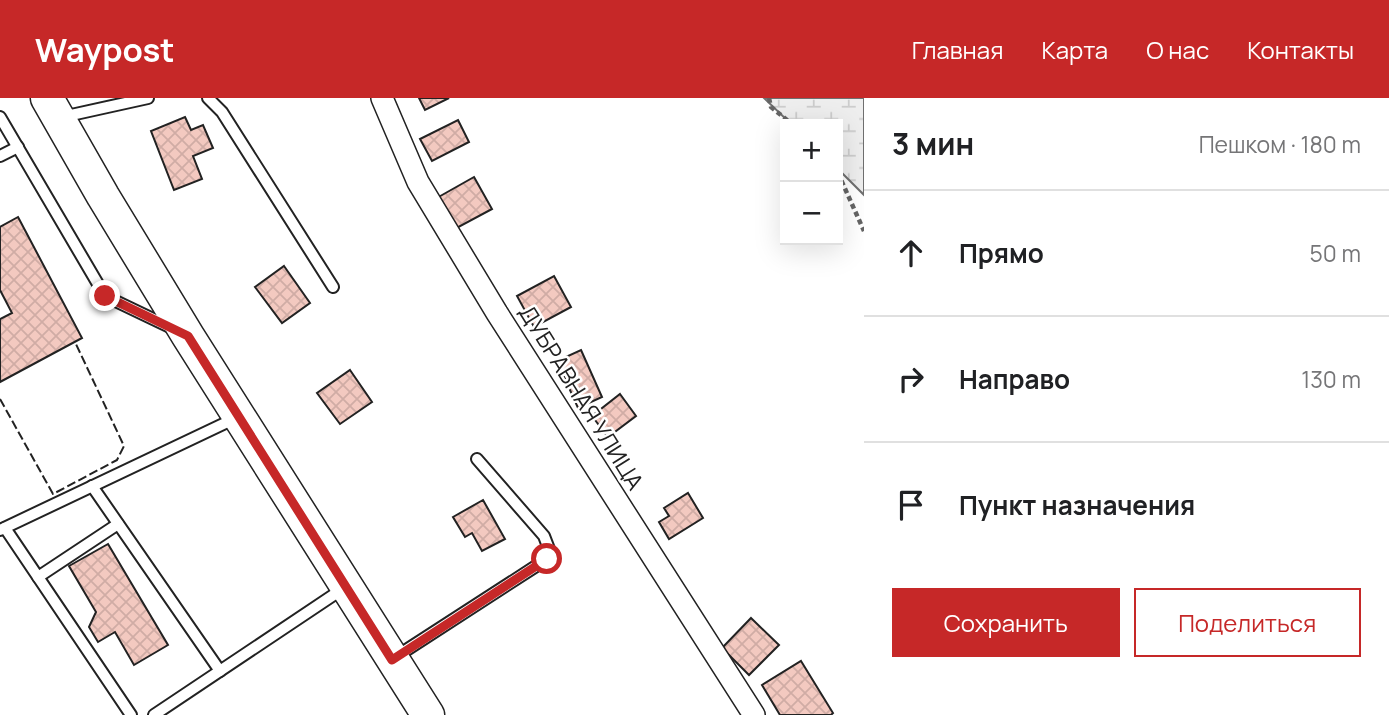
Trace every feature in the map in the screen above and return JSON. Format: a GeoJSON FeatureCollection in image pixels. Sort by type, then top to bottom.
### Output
{"type":"FeatureCollection","features":[{"type":"Feature","properties":{"kind":"main road"},"geometry":{"type":"LineString","coordinates":[[53,108],[188,336],[428,715]]}},
{"type":"Feature","properties":{"kind":"street","name":"ДУБРАВНАЯ УЛИЦА"},"geometry":{"type":"LineString","coordinates":[[382,98],[418,183],[468,266],[754,715]]}},
{"type":"Feature","properties":{"kind":"lane"},"geometry":{"type":"LineString","coordinates":[[53,108],[148,98]]}},
{"type":"Feature","properties":{"kind":"lane"},"geometry":{"type":"LineString","coordinates":[[208,98],[222,112],[332,287]]}},
{"type":"Feature","properties":{"kind":"lane"},"geometry":{"type":"LineString","coordinates":[[0,117],[105,296],[188,336]]}},
{"type":"Feature","properties":{"kind":"lane"},"geometry":{"type":"LineString","coordinates":[[0,156],[18,147]]}},
{"type":"Feature","properties":{"kind":"lane"},"geometry":{"type":"LineString","coordinates":[[131,715],[38,577],[2,529],[239,417]]}},
{"type":"Feature","properties":{"kind":"lane"},"geometry":{"type":"LineString","coordinates":[[392,660],[547,559],[549,550],[544,536],[477,459]]}},
{"type":"Feature","properties":{"kind":"lane"},"geometry":{"type":"LineString","coordinates":[[92,486],[220,671]]}},
{"type":"Feature","properties":{"kind":"lane"},"geometry":{"type":"LineString","coordinates":[[38,577],[118,524]]}},
{"type":"Feature","properties":{"kind":"lane"},"geometry":{"type":"LineString","coordinates":[[154,715],[346,587]]}},
{"type":"Feature","properties":{"kind":"path"},"geometry":{"type":"LineString","coordinates":[[769,98],[771,107],[786,119]]}},
{"type":"Feature","properties":{"kind":"path"},"geometry":{"type":"LineString","coordinates":[[842,182],[864,231]]}},
{"type":"Feature","properties":{"kind":"green space"},"geometry":{"type":"Polygon","coordinates":[[[764,98],[864,98],[864,195],[843,174],[843,119],[786,119],[764,98]]]}},
{"type":"Feature","properties":{"kind":"building"},"geometry":{"type":"Polygon","coordinates":[[[419,98],[449,98],[425,110],[419,98]]]}},
{"type":"Feature","properties":{"kind":"building"},"geometry":{"type":"Polygon","coordinates":[[[185,117],[191,130],[203,125],[213,148],[193,156],[202,179],[174,190],[151,131],[185,117]]]}},
{"type":"Feature","properties":{"kind":"building"},"geometry":{"type":"Polygon","coordinates":[[[458,120],[469,142],[432,161],[420,139],[458,120]]]}},
{"type":"Feature","properties":{"kind":"building"},"geometry":{"type":"Polygon","coordinates":[[[474,177],[492,209],[453,230],[435,199],[474,177]]]}},
{"type":"Feature","properties":{"kind":"building"},"geometry":{"type":"Polygon","coordinates":[[[18,217],[82,338],[0,382],[0,319],[12,313],[0,290],[0,227],[18,217]]]}},
{"type":"Feature","properties":{"kind":"building"},"geometry":{"type":"Polygon","coordinates":[[[284,266],[310,303],[282,323],[255,287],[284,266]]]}},
{"type":"Feature","properties":{"kind":"building"},"geometry":{"type":"Polygon","coordinates":[[[554,276],[571,307],[534,327],[517,296],[554,276]]]}},
{"type":"Feature","properties":{"kind":"building"},"geometry":{"type":"Polygon","coordinates":[[[581,350],[602,397],[578,408],[557,361],[581,350]]]}},
{"type":"Feature","properties":{"kind":"building"},"geometry":{"type":"Polygon","coordinates":[[[350,370],[372,402],[340,424],[317,393],[350,370]]]}},
{"type":"Feature","properties":{"kind":"building"},"geometry":{"type":"Polygon","coordinates":[[[620,394],[636,416],[608,437],[592,416],[620,394]]]}},
{"type":"Feature","properties":{"kind":"building"},"geometry":{"type":"Polygon","coordinates":[[[688,493],[703,518],[669,539],[659,522],[669,516],[664,508],[688,493]]]}},
{"type":"Feature","properties":{"kind":"building"},"geometry":{"type":"Polygon","coordinates":[[[483,500],[505,539],[482,551],[472,533],[465,537],[453,517],[483,500]]]}},
{"type":"Feature","properties":{"kind":"building"},"geometry":{"type":"Polygon","coordinates":[[[108,544],[168,645],[134,665],[115,632],[98,642],[89,627],[96,612],[69,566],[108,544]]]}},
{"type":"Feature","properties":{"kind":"building"},"geometry":{"type":"Polygon","coordinates":[[[751,618],[779,645],[749,675],[722,648],[751,618]]]}},
{"type":"Feature","properties":{"kind":"building"},"geometry":{"type":"Polygon","coordinates":[[[801,661],[833,713],[831,715],[780,715],[762,685],[801,661]]]}},
{"type":"Feature","properties":{"kind":"fence"},"geometry":{"type":"LineString","coordinates":[[0,399],[53,494],[117,460],[124,446],[75,342]]}},
{"type":"Feature","properties":{"kind":"route"},"geometry":{"type":"LineString","coordinates":[[105,296],[188,336],[392,660],[547,559]]}}]}
